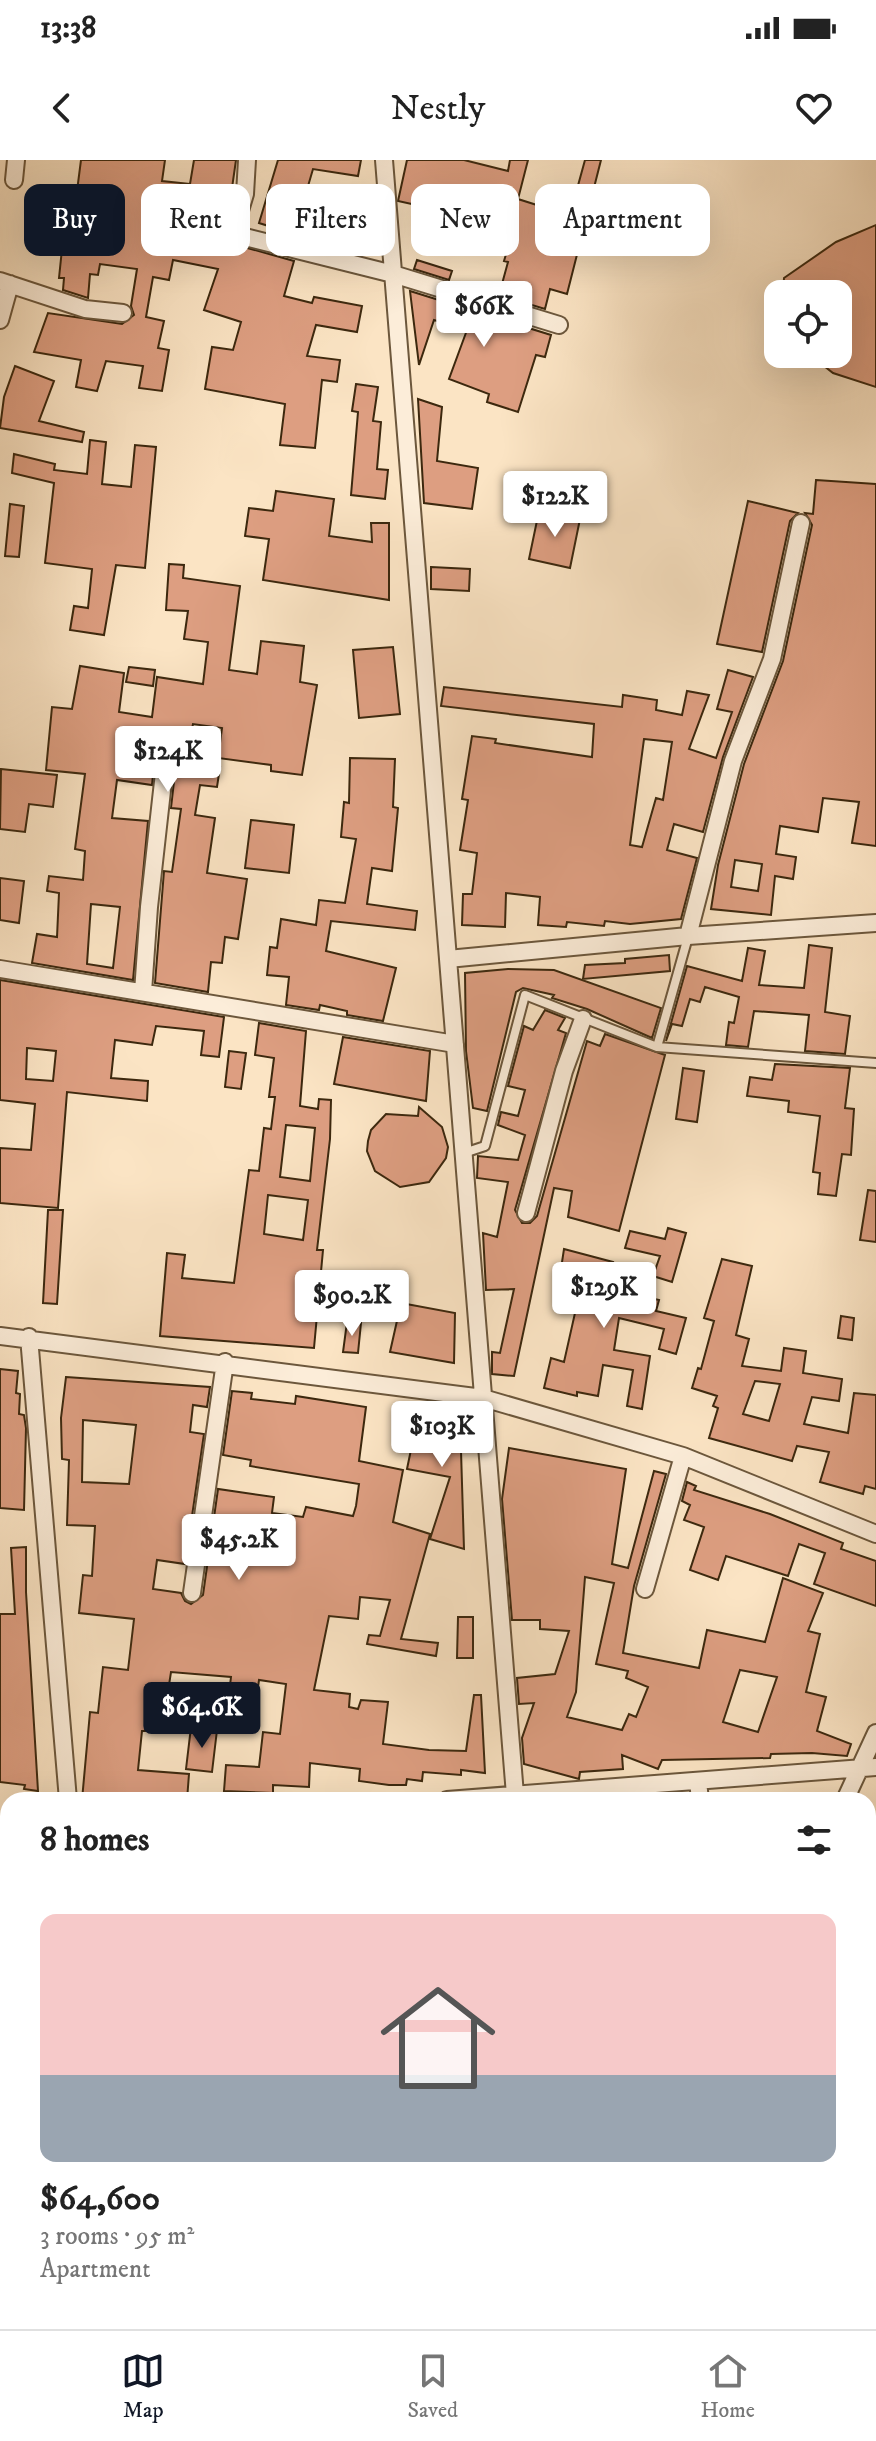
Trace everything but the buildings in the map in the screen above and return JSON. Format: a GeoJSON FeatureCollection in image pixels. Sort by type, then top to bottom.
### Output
{"type":"FeatureCollection","features":[{"type":"Feature","properties":{"kind":"street"},"geometry":{"type":"LineString","coordinates":[[14,180],[16,160]]}},
{"type":"Feature","properties":{"kind":"street"},"geometry":{"type":"LineString","coordinates":[[247,160],[245,194],[233,234],[393,274],[559,325]]}},
{"type":"Feature","properties":{"kind":"street"},"geometry":{"type":"LineString","coordinates":[[384,160],[515,1792]]}},
{"type":"Feature","properties":{"kind":"street"},"geometry":{"type":"LineString","coordinates":[[0,320],[5,283],[85,309],[123,313]]}},
{"type":"Feature","properties":{"kind":"street"},"geometry":{"type":"LineString","coordinates":[[688,936],[733,761],[772,659],[801,523]]}},
{"type":"Feature","properties":{"kind":"street"},"geometry":{"type":"LineString","coordinates":[[143,992],[167,746]]}},
{"type":"Feature","properties":{"kind":"street"},"geometry":{"type":"LineString","coordinates":[[448,959],[688,936],[876,923]]}},
{"type":"Feature","properties":{"kind":"street"},"geometry":{"type":"LineString","coordinates":[[0,969],[455,1044]]}},
{"type":"Feature","properties":{"kind":"street"},"geometry":{"type":"LineString","coordinates":[[526,1213],[564,1071],[583,1019]]}},
{"type":"Feature","properties":{"kind":"street"},"geometry":{"type":"LineString","coordinates":[[0,1336],[225,1362],[483,1398],[683,1456],[876,1534]]}},
{"type":"Feature","properties":{"kind":"street"},"geometry":{"type":"LineString","coordinates":[[29,1337],[67,1792]]}},
{"type":"Feature","properties":{"kind":"street"},"geometry":{"type":"LineString","coordinates":[[192,1593],[225,1362]]}},
{"type":"Feature","properties":{"kind":"street"},"geometry":{"type":"LineString","coordinates":[[645,1589],[683,1456]]}},
{"type":"Feature","properties":{"kind":"street"},"geometry":{"type":"LineString","coordinates":[[851,1792],[868,1768],[876,1733]]}},
{"type":"Feature","properties":{"kind":"street"},"geometry":{"type":"LineString","coordinates":[[554,1792],[868,1768]]}},
{"type":"Feature","properties":{"kind":"street"},"geometry":{"type":"LineString","coordinates":[[698,1781],[699,1792]]}},
{"type":"Feature","properties":{"kind":"lane"},"geometry":{"type":"LineString","coordinates":[[657,1047],[688,936]]}},
{"type":"Feature","properties":{"kind":"lane"},"geometry":{"type":"LineString","coordinates":[[464,1153],[485,1146],[525,995],[657,1047],[876,1063]]}}]}
